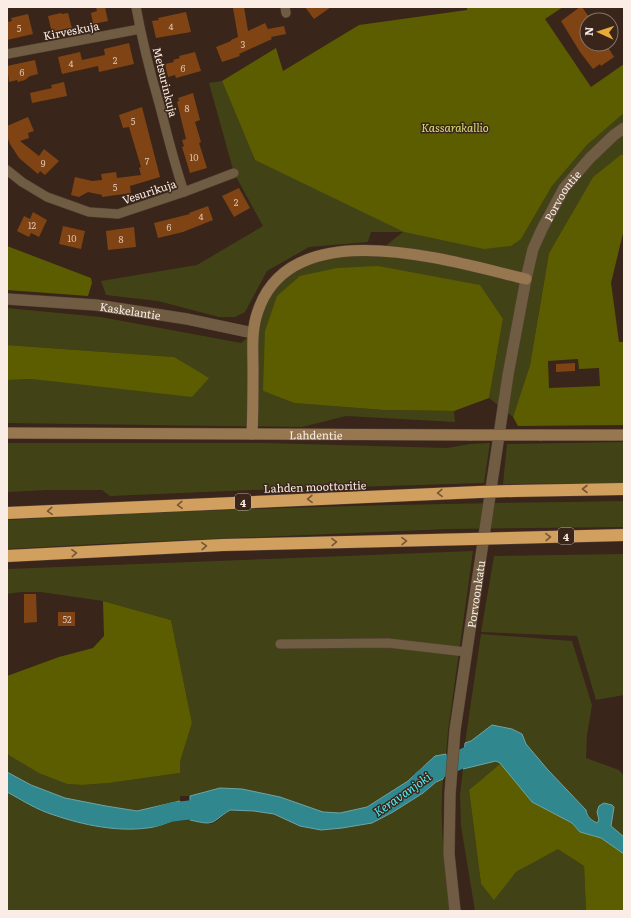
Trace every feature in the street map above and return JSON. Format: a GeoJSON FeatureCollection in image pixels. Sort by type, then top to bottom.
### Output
{"type":"FeatureCollection","features":[{"type":"Feature","properties":{"kind":"highway","name":"Lahden moottoritie"},"geometry":{"type":"LineString","coordinates":[[7,513],[513,490],[624,489]]}},
{"type":"Feature","properties":{"kind":"highway","name":"4"},"geometry":{"type":"LineString","coordinates":[[7,556],[223,545],[624,535]]}},
{"type":"Feature","properties":{"kind":"main road"},"geometry":{"type":"LineString","coordinates":[[252,434],[253,333],[258,311],[270,286],[280,275],[298,263],[319,256],[345,251],[379,251],[417,254],[526,279]]}},
{"type":"Feature","properties":{"kind":"main road","name":"Lahdentie"},"geometry":{"type":"LineString","coordinates":[[7,433],[624,435]]}},
{"type":"Feature","properties":{"kind":"street","name":"Metsurinkuja"},"geometry":{"type":"LineString","coordinates":[[136,7],[140,29],[174,163],[184,192]]}},
{"type":"Feature","properties":{"kind":"street","name":"Kirveskuja"},"geometry":{"type":"LineString","coordinates":[[7,54],[140,29]]}},
{"type":"Feature","properties":{"kind":"street","name":"Porvoontie"},"geometry":{"type":"LineString","coordinates":[[526,279],[533,249],[564,188],[590,158],[614,135],[624,128]]}},
{"type":"Feature","properties":{"kind":"street","name":"Vesurikuja"},"geometry":{"type":"LineString","coordinates":[[7,170],[22,182],[47,197],[89,212],[118,214],[184,192],[234,173]]}},
{"type":"Feature","properties":{"kind":"street","name":"Porvoonkatu"},"geometry":{"type":"LineString","coordinates":[[455,911],[449,854],[450,794],[455,730],[510,358],[526,279]]}},
{"type":"Feature","properties":{"kind":"street","name":"Kaskelantie"},"geometry":{"type":"LineString","coordinates":[[7,299],[96,305],[187,319],[253,333]]}},
{"type":"Feature","properties":{"kind":"street"},"geometry":{"type":"LineString","coordinates":[[280,644],[388,643],[466,652]]}},
{"type":"Feature","properties":{"kind":"shaded area"},"geometry":{"type":"Polygon","coordinates":[[[222,81],[255,160],[521,239],[552,186],[587,145],[624,113],[624,153],[593,177],[549,253],[530,365],[513,417],[489,398],[503,319],[263,391],[294,403],[383,410],[454,411],[455,422],[346,416],[302,427],[7,423],[7,380],[32,379],[174,357],[7,345],[7,308],[101,317],[241,343],[253,333],[266,292],[298,263],[379,251],[403,232],[371,232],[368,242],[309,247],[267,271],[245,312],[235,317],[219,317],[158,301],[106,295],[101,281],[197,265],[263,226],[234,173],[209,83],[222,81]]]}},
{"type":"Feature","properties":{"kind":"shaded area"},"geometry":{"type":"Polygon","coordinates":[[[624,442],[624,483],[503,484],[507,444],[624,442]]]}},
{"type":"Feature","properties":{"kind":"shaded area"},"geometry":{"type":"Polygon","coordinates":[[[7,443],[265,443],[447,448],[470,444],[490,443],[484,483],[110,496],[102,490],[7,492],[7,443]]]}},
{"type":"Feature","properties":{"kind":"shaded area"},"geometry":{"type":"Polygon","coordinates":[[[624,501],[624,527],[448,529],[7,549],[7,520],[161,512],[316,507],[624,501]]]}},
{"type":"Feature","properties":{"kind":"shaded area"},"geometry":{"type":"Polygon","coordinates":[[[473,551],[446,754],[435,756],[408,781],[366,807],[340,813],[323,812],[220,788],[190,796],[180,796],[180,801],[137,811],[65,798],[31,785],[7,772],[7,754],[67,784],[82,785],[109,783],[180,773],[180,762],[192,723],[171,620],[103,601],[41,592],[7,594],[7,569],[473,551]]]}},
{"type":"Feature","properties":{"kind":"shaded area"},"geometry":{"type":"Polygon","coordinates":[[[624,554],[624,695],[596,700],[577,636],[481,632],[494,556],[624,554]]]}},
{"type":"Feature","properties":{"kind":"shaded area"},"geometry":{"type":"Polygon","coordinates":[[[481,634],[572,641],[592,705],[587,735],[586,758],[619,770],[624,776],[624,837],[611,826],[614,807],[604,803],[597,812],[599,820],[597,823],[591,819],[587,815],[586,810],[548,770],[526,744],[522,734],[512,729],[465,743],[481,634]]]}},
{"type":"Feature","properties":{"kind":"shaded area"},"geometry":{"type":"Polygon","coordinates":[[[496,761],[501,763],[469,790],[481,884],[494,899],[516,872],[558,848],[584,866],[586,911],[475,911],[461,826],[460,795],[463,769],[496,761]]]}},
{"type":"Feature","properties":{"kind":"shaded area"},"geometry":{"type":"Polygon","coordinates":[[[443,779],[442,828],[450,911],[7,911],[7,792],[48,813],[65,819],[100,827],[136,829],[163,824],[179,818],[179,821],[190,820],[211,824],[230,810],[274,814],[300,826],[321,830],[372,823],[393,812],[423,793],[436,782],[443,779]]]}},
{"type":"Feature","properties":{"kind":"green space","name":"Kassarakallio"},"geometry":{"type":"Polygon","coordinates":[[[467,7],[563,7],[545,19],[591,87],[624,64],[624,113],[587,145],[552,186],[521,239],[511,246],[484,249],[404,232],[255,160],[222,81],[276,48],[283,71],[359,25],[467,10],[467,7]]]}},
{"type":"Feature","properties":{"kind":"green space"},"geometry":{"type":"Polygon","coordinates":[[[622,154],[624,156],[624,229],[611,283],[619,342],[624,342],[624,425],[518,426],[513,417],[530,365],[549,253],[593,177],[622,154]],[[578,359],[548,361],[549,388],[600,386],[599,368],[579,369],[578,359]]]}},
{"type":"Feature","properties":{"kind":"green space"},"geometry":{"type":"Polygon","coordinates":[[[7,246],[91,278],[92,283],[88,296],[7,290],[7,246]]]}},
{"type":"Feature","properties":{"kind":"green space"},"geometry":{"type":"Polygon","coordinates":[[[378,266],[480,285],[503,319],[489,398],[454,411],[383,410],[294,403],[263,391],[265,331],[277,296],[300,276],[337,268],[378,266]]]}},
{"type":"Feature","properties":{"kind":"green space"},"geometry":{"type":"Polygon","coordinates":[[[7,345],[174,357],[209,378],[192,397],[32,379],[7,380],[7,345]]]}},
{"type":"Feature","properties":{"kind":"green space"},"geometry":{"type":"Polygon","coordinates":[[[103,601],[171,620],[192,723],[180,762],[180,773],[109,783],[82,785],[67,784],[39,773],[7,754],[7,676],[59,657],[93,648],[104,636],[103,601]]]}},
{"type":"Feature","properties":{"kind":"green space"},"geometry":{"type":"Polygon","coordinates":[[[501,763],[532,802],[572,823],[580,832],[601,838],[624,854],[624,911],[586,911],[584,866],[558,849],[516,872],[494,900],[481,884],[469,790],[501,763]]]}},
{"type":"Feature","properties":{"kind":"water"},"geometry":{"type":"Polygon","coordinates":[[[492,725],[512,729],[522,734],[526,744],[548,770],[586,810],[588,816],[593,821],[597,823],[599,820],[597,812],[599,806],[604,803],[612,805],[614,807],[611,826],[624,837],[624,854],[601,838],[580,832],[572,823],[532,802],[500,763],[496,761],[463,769],[465,743],[471,741],[492,725]]]}},
{"type":"Feature","properties":{"kind":"water"},"geometry":{"type":"Polygon","coordinates":[[[446,754],[443,779],[436,782],[423,793],[393,812],[372,823],[321,830],[300,826],[274,814],[230,810],[209,823],[190,820],[190,796],[220,788],[242,789],[280,797],[323,812],[340,813],[367,807],[408,781],[435,756],[446,754]]]}},
{"type":"Feature","properties":{"kind":"water"},"geometry":{"type":"Polygon","coordinates":[[[7,772],[31,785],[65,798],[106,806],[137,811],[180,801],[179,818],[155,827],[136,829],[100,827],[77,822],[54,815],[30,805],[7,792],[7,772]]]}},
{"type":"Feature","properties":{"kind":"building"},"geometry":{"type":"Polygon","coordinates":[[[96,7],[105,7],[108,21],[93,24],[91,13],[97,11],[96,7]]]}},
{"type":"Feature","properties":{"kind":"building"},"geometry":{"type":"Polygon","coordinates":[[[244,7],[248,31],[265,23],[268,29],[284,26],[286,34],[271,37],[272,39],[239,54],[240,56],[222,62],[216,47],[238,37],[233,8],[244,7]]]}},
{"type":"Feature","properties":{"kind":"building"},"geometry":{"type":"Polygon","coordinates":[[[305,7],[331,7],[314,19],[305,7]]]}},
{"type":"Feature","properties":{"kind":"building"},"geometry":{"type":"Polygon","coordinates":[[[580,7],[582,7],[585,12],[579,12],[579,50],[561,21],[580,7]]]}},
{"type":"Feature","properties":{"kind":"building"},"geometry":{"type":"Polygon","coordinates":[[[186,12],[191,32],[156,38],[152,21],[159,20],[158,18],[186,12]]]}},
{"type":"Feature","properties":{"kind":"building"},"geometry":{"type":"Polygon","coordinates":[[[68,13],[72,28],[52,33],[48,16],[68,13]]]}},
{"type":"Feature","properties":{"kind":"building"},"geometry":{"type":"Polygon","coordinates":[[[28,14],[33,34],[7,40],[7,22],[12,21],[11,18],[28,14]]]}},
{"type":"Feature","properties":{"kind":"building"},"geometry":{"type":"Polygon","coordinates":[[[129,43],[134,64],[99,72],[98,66],[62,74],[58,57],[80,52],[82,60],[105,55],[104,49],[129,43]]]}},
{"type":"Feature","properties":{"kind":"building"},"geometry":{"type":"Polygon","coordinates":[[[195,52],[201,71],[176,78],[175,75],[168,77],[165,64],[174,62],[173,60],[180,58],[179,56],[195,52]]]}},
{"type":"Feature","properties":{"kind":"building"},"geometry":{"type":"Polygon","coordinates":[[[580,52],[611,52],[614,57],[601,66],[600,64],[593,69],[580,52]]]}},
{"type":"Feature","properties":{"kind":"building"},"geometry":{"type":"Polygon","coordinates":[[[35,60],[38,74],[18,82],[17,80],[9,82],[7,66],[35,60]]]}},
{"type":"Feature","properties":{"kind":"building"},"geometry":{"type":"Polygon","coordinates":[[[64,82],[67,96],[32,103],[30,93],[52,88],[51,85],[64,82]]]}},
{"type":"Feature","properties":{"kind":"building"},"geometry":{"type":"Polygon","coordinates":[[[193,93],[200,120],[195,122],[201,142],[199,143],[207,168],[190,173],[182,147],[184,146],[182,140],[186,139],[177,102],[179,101],[178,98],[193,93]]]}},
{"type":"Feature","properties":{"kind":"building"},"geometry":{"type":"Polygon","coordinates":[[[142,107],[160,177],[130,186],[131,193],[102,197],[102,195],[88,192],[79,197],[71,195],[75,177],[92,181],[102,180],[101,174],[116,172],[117,178],[141,175],[139,168],[141,167],[129,127],[123,128],[119,115],[142,107]]]}},
{"type":"Feature","properties":{"kind":"building"},"geometry":{"type":"Polygon","coordinates":[[[28,117],[34,131],[28,133],[29,138],[20,141],[39,156],[44,149],[59,161],[45,175],[40,171],[38,174],[19,158],[7,136],[7,126],[28,117]]]}},
{"type":"Feature","properties":{"kind":"building"},"geometry":{"type":"Polygon","coordinates":[[[239,188],[250,208],[234,217],[222,196],[239,188]]]}},
{"type":"Feature","properties":{"kind":"building"},"geometry":{"type":"Polygon","coordinates":[[[208,206],[213,220],[183,232],[158,238],[154,223],[190,214],[189,213],[208,206]]]}},
{"type":"Feature","properties":{"kind":"building"},"geometry":{"type":"Polygon","coordinates":[[[33,212],[47,220],[39,237],[31,233],[29,237],[17,231],[24,216],[30,219],[33,212]]]}},
{"type":"Feature","properties":{"kind":"building"},"geometry":{"type":"Polygon","coordinates":[[[63,226],[85,231],[81,249],[59,244],[63,226]]]}},
{"type":"Feature","properties":{"kind":"building"},"geometry":{"type":"Polygon","coordinates":[[[134,227],[136,247],[108,250],[106,231],[134,227]]]}},
{"type":"Feature","properties":{"kind":"building"},"geometry":{"type":"Polygon","coordinates":[[[575,363],[575,371],[556,372],[556,364],[575,363]]]}},
{"type":"Feature","properties":{"kind":"building"},"geometry":{"type":"Polygon","coordinates":[[[24,594],[36,594],[37,622],[24,623],[24,594]]]}},
{"type":"Feature","properties":{"kind":"building"},"geometry":{"type":"Polygon","coordinates":[[[58,612],[75,612],[75,626],[58,626],[58,612]]]}},
{"type":"Feature","properties":{"kind":"waterway","name":"Keravanjoki"},"geometry":{"type":"LineString","coordinates":[[422,780],[431,773],[487,747]]}},
{"type":"Feature","properties":{"kind":"waterway","name":"Keravanjoki"},"geometry":{"type":"LineString","coordinates":[[155,817],[172,812],[216,807]]}}]}
